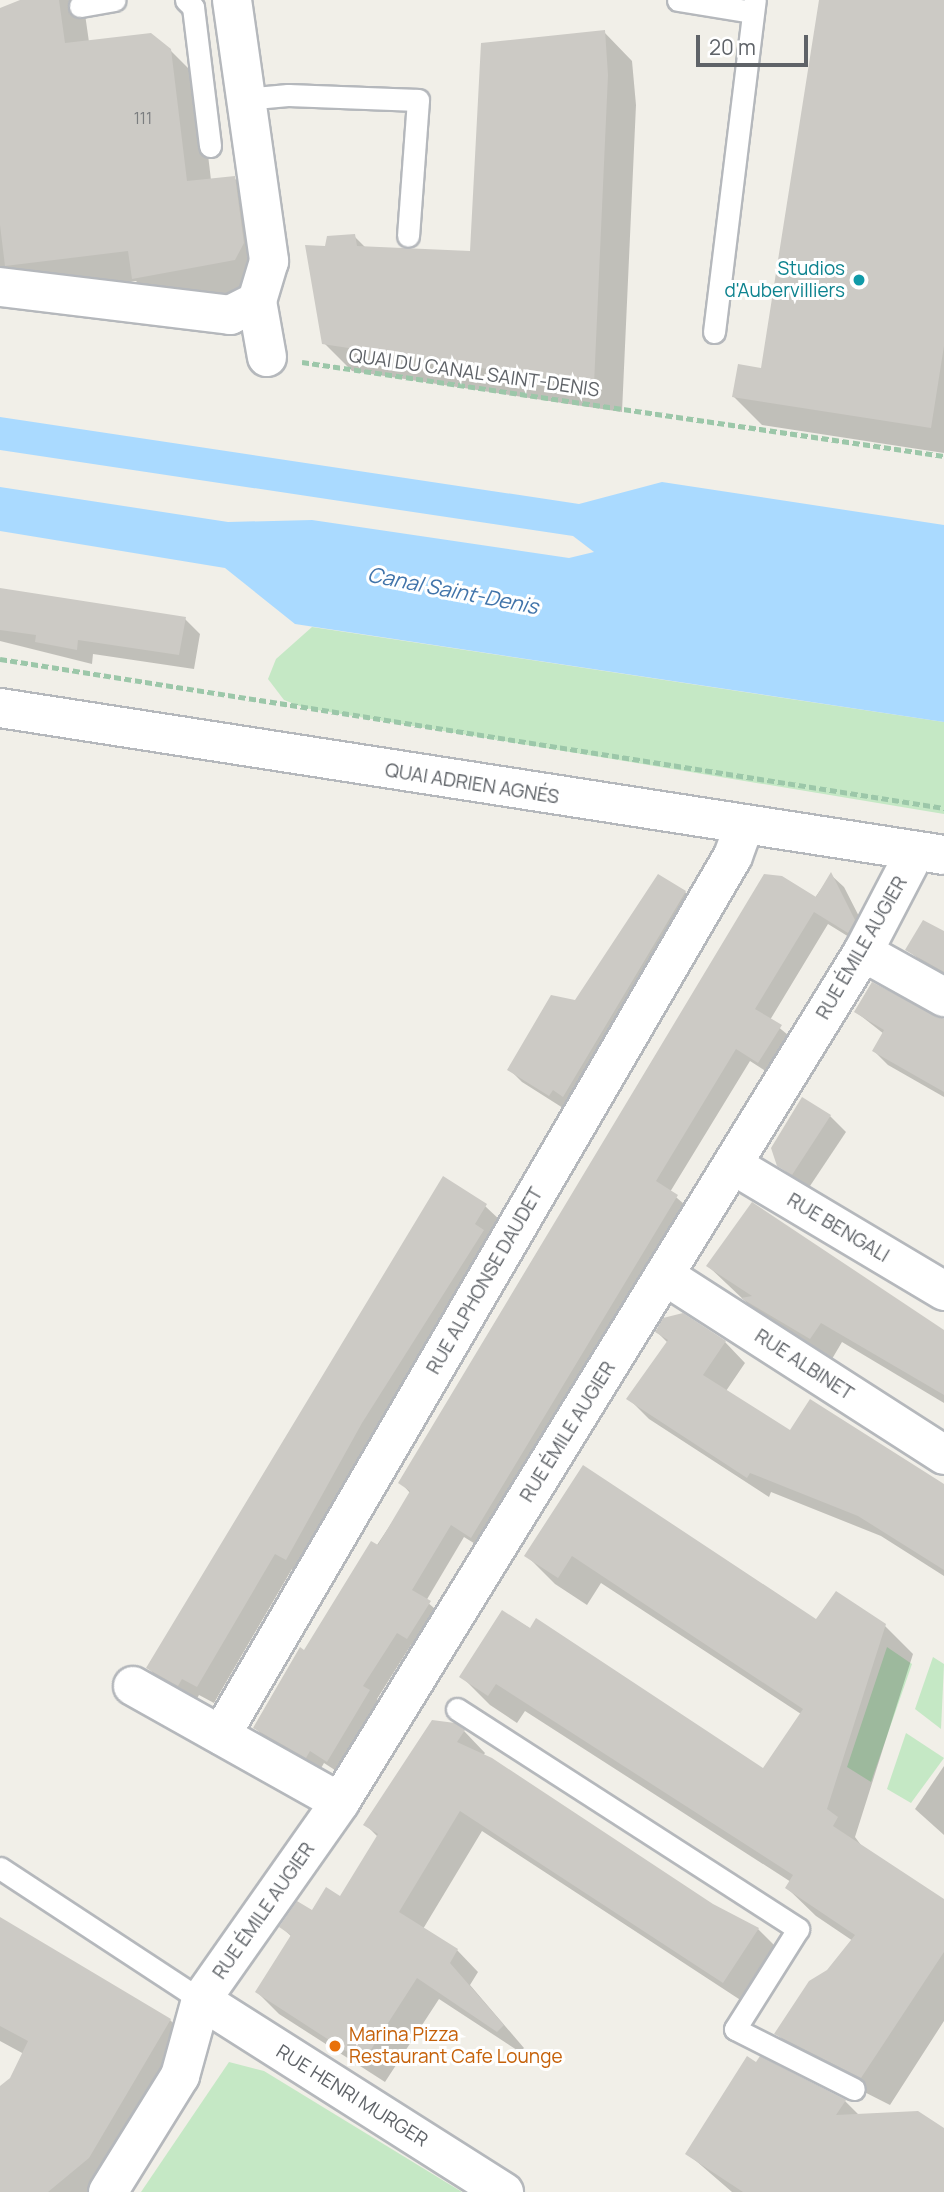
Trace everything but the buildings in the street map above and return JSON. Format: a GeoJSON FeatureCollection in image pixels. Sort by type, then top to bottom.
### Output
{"type":"FeatureCollection","features":[{"type":"Feature","properties":{"kind":"street"},"geometry":{"type":"LineString","coordinates":[[232,0],[268,261],[257,301],[267,357]]}},
{"type":"Feature","properties":{"kind":"street"},"geometry":{"type":"LineString","coordinates":[[0,287],[230,315],[257,301]]}},
{"type":"Feature","properties":{"kind":"street","name":"QUAI ADRIEN AGNÉS"},"geometry":{"type":"LineString","coordinates":[[0,708],[929,854]]}},
{"type":"Feature","properties":{"kind":"street","name":"RUE ALPHONSE DAUDET"},"geometry":{"type":"LineString","coordinates":[[221,1735],[733,856],[744,825]]}},
{"type":"Feature","properties":{"kind":"street","name":"RUE ÉMILE AUGIER"},"geometry":{"type":"LineString","coordinates":[[108,2192],[180,2076],[201,2000],[340,1802],[863,952],[929,854]]}},
{"type":"Feature","properties":{"kind":"street"},"geometry":{"type":"LineString","coordinates":[[863,952],[944,997]]}},
{"type":"Feature","properties":{"kind":"street","name":"RUE BENGALI"},"geometry":{"type":"LineString","coordinates":[[733,1165],[944,1291]]}},
{"type":"Feature","properties":{"kind":"street","name":"RUE ALBINET"},"geometry":{"type":"LineString","coordinates":[[664,1275],[944,1455]]}},
{"type":"Feature","properties":{"kind":"street"},"geometry":{"type":"LineString","coordinates":[[133,1686],[340,1802]]}},
{"type":"Feature","properties":{"kind":"street","name":"RUE HENRI MURGER"},"geometry":{"type":"LineString","coordinates":[[201,2000],[504,2192]]}},
{"type":"Feature","properties":{"kind":"lane"},"geometry":{"type":"LineString","coordinates":[[80,6],[114,0]]}},
{"type":"Feature","properties":{"kind":"lane"},"geometry":{"type":"LineString","coordinates":[[186,0],[192,7],[210,146]]}},
{"type":"Feature","properties":{"kind":"lane"},"geometry":{"type":"LineString","coordinates":[[678,0],[754,6],[714,332]]}},
{"type":"Feature","properties":{"kind":"lane"},"geometry":{"type":"LineString","coordinates":[[244,99],[288,95],[418,100],[408,236]]}},
{"type":"Feature","properties":{"kind":"lane"},"geometry":{"type":"LineString","coordinates":[[457,1709],[798,1929],[735,2029],[854,2089]]}},
{"type":"Feature","properties":{"kind":"lane"},"geometry":{"type":"LineString","coordinates":[[0,1868],[201,2000]]}},
{"type":"Feature","properties":{"kind":"path","name":"QUAI DU CANAL SAINT-DENIS"},"geometry":{"type":"LineString","coordinates":[[267,357],[944,456]]}},
{"type":"Feature","properties":{"kind":"path"},"geometry":{"type":"LineString","coordinates":[[0,659],[944,808]]}},
{"type":"Feature","properties":{"kind":"green space"},"geometry":{"type":"Polygon","coordinates":[[[312,627],[944,722],[944,814],[305,708],[284,700],[268,679],[276,659],[312,627]]]}},
{"type":"Feature","properties":{"kind":"green space"},"geometry":{"type":"Polygon","coordinates":[[[887,1647],[912,1664],[871,1782],[847,1767],[887,1647]]]}},
{"type":"Feature","properties":{"kind":"green space"},"geometry":{"type":"Polygon","coordinates":[[[933,1657],[944,1664],[941,1729],[915,1709],[933,1657]]]}},
{"type":"Feature","properties":{"kind":"green space"},"geometry":{"type":"Polygon","coordinates":[[[906,1733],[944,1758],[911,1803],[887,1789],[906,1733]]]}},
{"type":"Feature","properties":{"kind":"green space"},"geometry":{"type":"Polygon","coordinates":[[[229,2062],[264,2071],[462,2192],[141,2192],[229,2062]]]}},
{"type":"Feature","properties":{"kind":"water","name":"Canal Saint-Denis"},"geometry":{"type":"Polygon","coordinates":[[[0,417],[579,504],[662,482],[944,525],[944,722],[295,624],[225,568],[0,531],[0,487],[228,522],[312,520],[569,558],[594,552],[573,536],[0,450],[0,417]]]}},
{"type":"Feature","properties":{"kind":"place","name":"Studios d'Aubervilliers"},"geometry":{"type":"Point","coordinates":[859,280]}},
{"type":"Feature","properties":{"kind":"place","name":"Marina Pizza Restaurant Cafe Lounge"},"geometry":{"type":"Point","coordinates":[335,2046]}}]}
